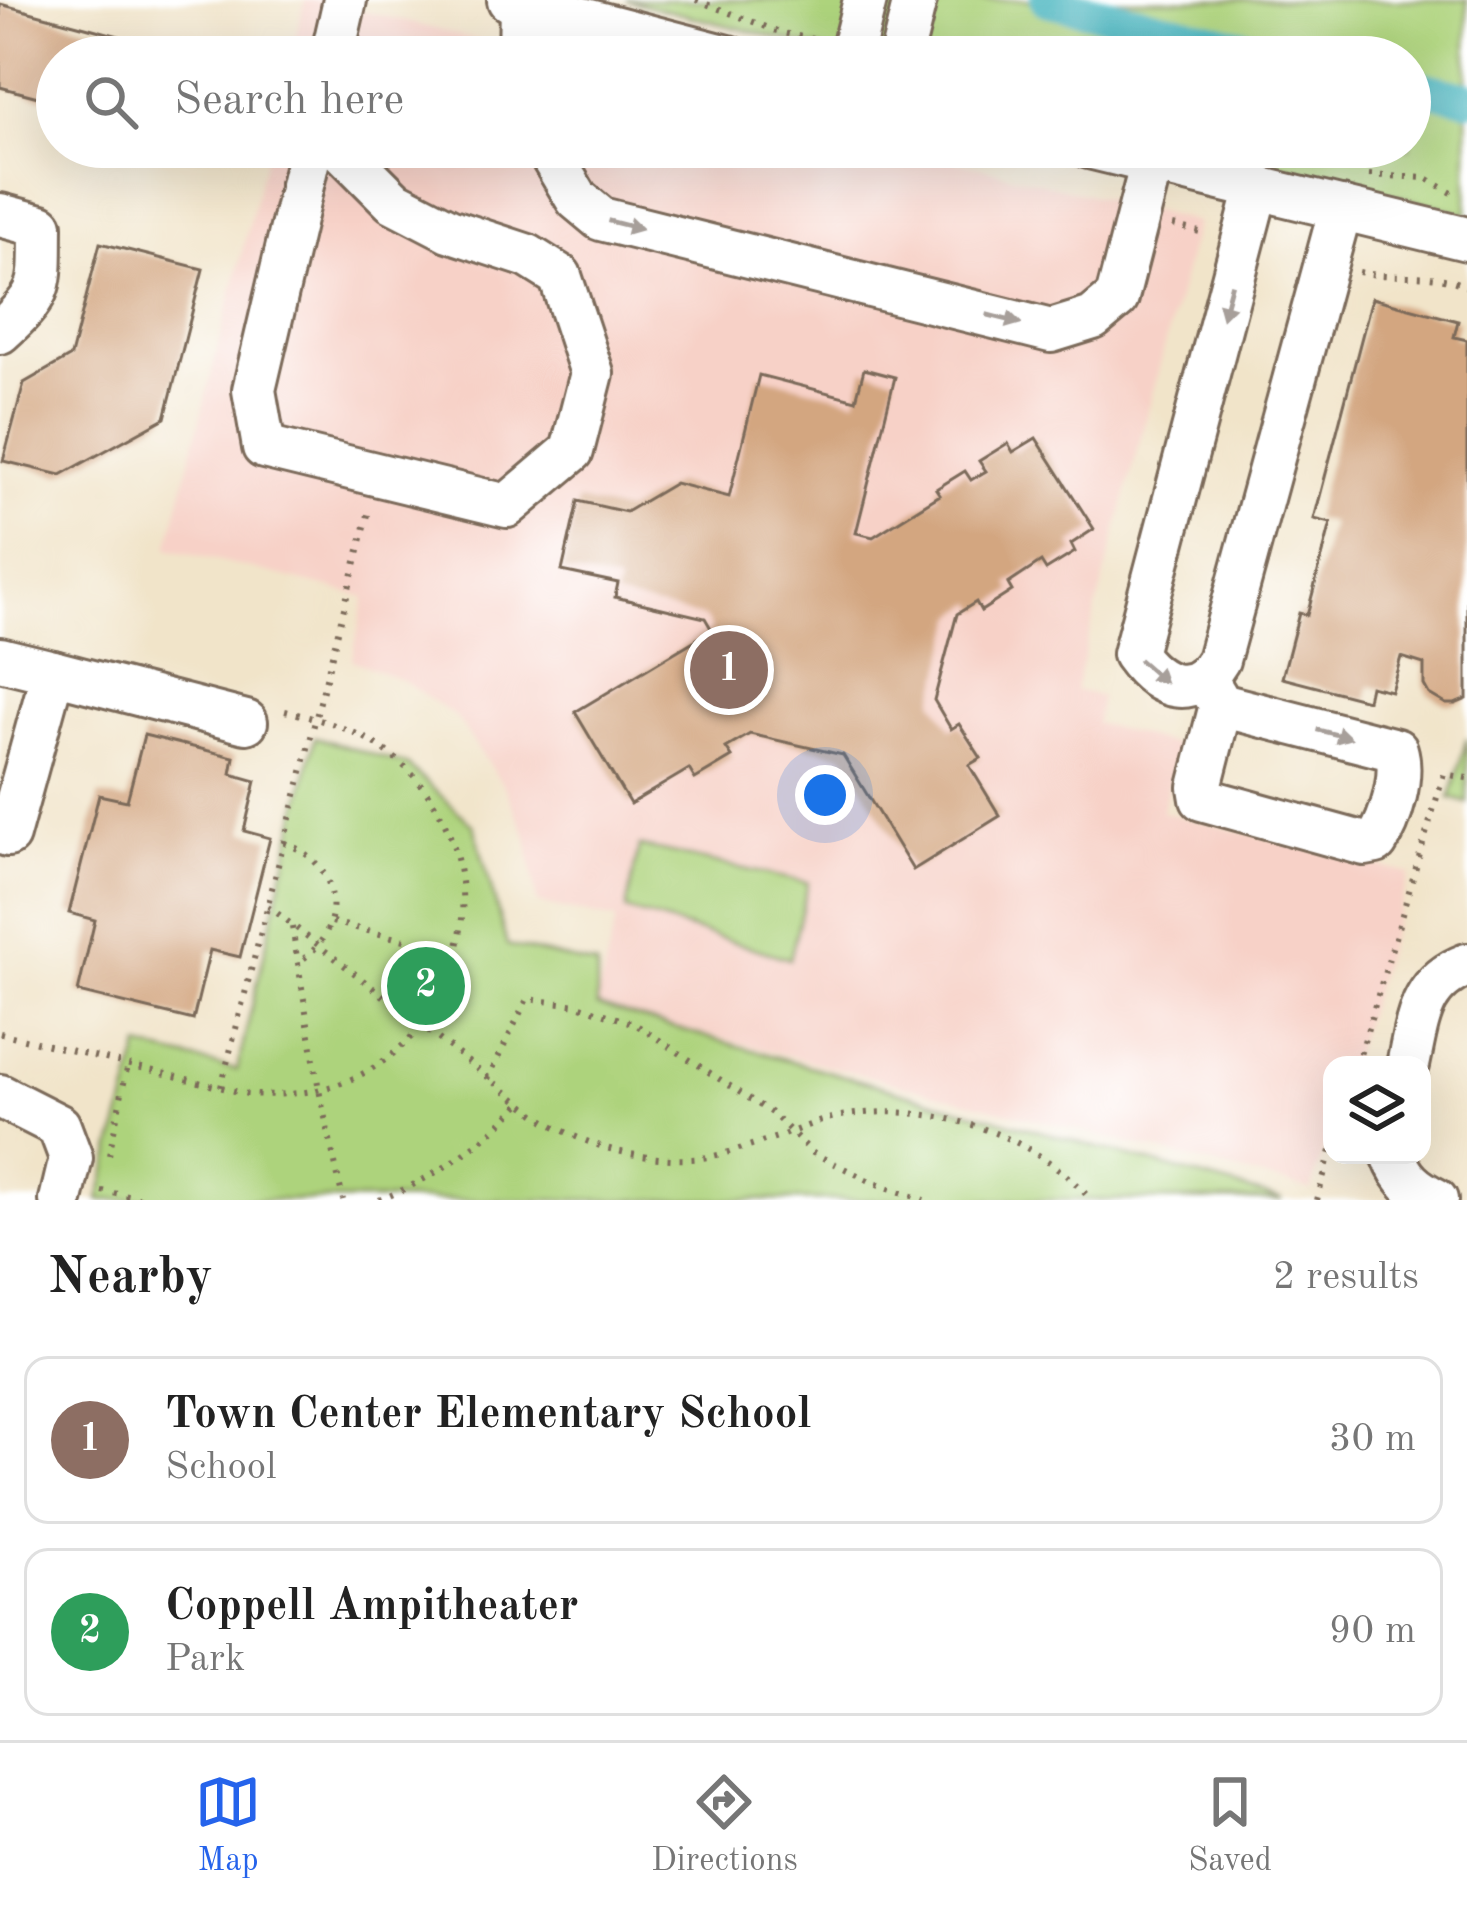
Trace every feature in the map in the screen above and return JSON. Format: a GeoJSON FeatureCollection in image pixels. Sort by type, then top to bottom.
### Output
{"type":"FeatureCollection","features":[{"type":"Feature","properties":{"kind":"street"},"geometry":{"type":"LineString","coordinates":[[337,36],[345,0]]}},
{"type":"Feature","properties":{"kind":"street"},"geometry":{"type":"LineString","coordinates":[[518,36],[514,2],[646,36]]}},
{"type":"Feature","properties":{"kind":"street"},"geometry":{"type":"LineString","coordinates":[[306,168],[254,390],[264,447],[507,506],[572,451],[592,373],[560,276],[527,256],[449,230],[393,201],[360,168]]}},
{"type":"Feature","properties":{"kind":"street"},"geometry":{"type":"LineString","coordinates":[[559,168],[577,199],[601,219],[1051,331],[1093,318],[1117,298],[1151,168]]}},
{"type":"Feature","properties":{"kind":"street"},"geometry":{"type":"LineString","coordinates":[[1173,168],[1257,188],[1352,192],[1467,239]]}},
{"type":"Feature","properties":{"kind":"street"},"geometry":{"type":"LineString","coordinates":[[1257,188],[1134,655],[1165,684],[1214,693],[1396,750],[1400,765],[1383,830],[1376,842],[1365,844],[1202,799],[1199,788],[1214,693],[1218,660],[1352,192]]}},
{"type":"Feature","properties":{"kind":"street"},"geometry":{"type":"LineString","coordinates":[[0,215],[40,226],[40,272],[34,300],[0,332]]}},
{"type":"Feature","properties":{"kind":"street"},"geometry":{"type":"LineString","coordinates":[[0,658],[242,721]]}},
{"type":"Feature","properties":{"kind":"street"},"geometry":{"type":"LineString","coordinates":[[3,845],[53,672]]}},
{"type":"Feature","properties":{"kind":"street"},"geometry":{"type":"LineString","coordinates":[[1411,1056],[1428,994],[1443,974],[1467,965]]}},
{"type":"Feature","properties":{"kind":"street"},"geometry":{"type":"LineString","coordinates":[[0,1096],[59,1126],[81,1196]]}},
{"type":"Feature","properties":{"kind":"street"},"geometry":{"type":"LineString","coordinates":[[1397,1164],[1414,1189],[1436,1200]]}},
{"type":"Feature","properties":{"kind":"path"},"geometry":{"type":"LineString","coordinates":[[695,0],[782,33],[857,32]]}},
{"type":"Feature","properties":{"kind":"path"},"geometry":{"type":"LineString","coordinates":[[1352,192],[1426,178],[1467,202]]}},
{"type":"Feature","properties":{"kind":"path"},"geometry":{"type":"LineString","coordinates":[[221,1087],[378,475]]}},
{"type":"Feature","properties":{"kind":"path"},"geometry":{"type":"LineString","coordinates":[[0,1033],[274,1096],[319,1090],[379,1064],[421,1025],[449,980],[463,926],[461,870],[436,806],[411,772],[390,754],[342,727],[244,702],[242,721]]}},
{"type":"Feature","properties":{"kind":"path"},"geometry":{"type":"LineString","coordinates":[[1360,1056],[1444,774],[1467,778]]}},
{"type":"Feature","properties":{"kind":"path"},"geometry":{"type":"LineString","coordinates":[[284,843],[308,854],[326,875],[334,902],[332,922],[320,946],[297,963]]}},
{"type":"Feature","properties":{"kind":"path"},"geometry":{"type":"LineString","coordinates":[[268,906],[521,1103],[559,1131],[588,1143],[694,1159],[836,1116],[880,1111],[926,1114],[986,1129],[1029,1148],[1091,1200]]}},
{"type":"Feature","properties":{"kind":"path"},"geometry":{"type":"LineString","coordinates":[[332,922],[458,953]]}},
{"type":"Feature","properties":{"kind":"path"},"geometry":{"type":"LineString","coordinates":[[291,924],[343,1200]]}},
{"type":"Feature","properties":{"kind":"path"},"geometry":{"type":"LineString","coordinates":[[488,1078],[527,999],[578,1005],[635,1024],[773,1114],[813,1153],[874,1184],[924,1200]]}},
{"type":"Feature","properties":{"kind":"path"},"geometry":{"type":"LineString","coordinates":[[81,1196],[128,1064]]}},
{"type":"Feature","properties":{"kind":"path"},"geometry":{"type":"LineString","coordinates":[[379,1200],[467,1154],[521,1103]]}},
{"type":"Feature","properties":{"kind":"path"},"geometry":{"type":"LineString","coordinates":[[1317,1200],[1327,1164]]}},
{"type":"Feature","properties":{"kind":"path"},"geometry":{"type":"LineString","coordinates":[[81,1196],[95,1200]]}},
{"type":"Feature","properties":{"kind":"path"},"geometry":{"type":"LineString","coordinates":[[81,1196],[149,1200]]}},
{"type":"Feature","properties":{"kind":"shaded area"},"geometry":{"type":"Polygon","coordinates":[[[305,0],[320,0],[462,36],[296,36],[305,0]]]}},
{"type":"Feature","properties":{"kind":"shaded area"},"geometry":{"type":"Polygon","coordinates":[[[263,168],[983,168],[1197,222],[1075,690],[1101,697],[1095,723],[1179,746],[1162,812],[1410,874],[1353,1056],[1323,1056],[1323,1151],[1311,1190],[596,1006],[616,920],[537,903],[527,836],[504,787],[456,717],[403,681],[352,660],[365,597],[168,548],[263,168]]]}},
{"type":"Feature","properties":{"kind":"green space"},"geometry":{"type":"Polygon","coordinates":[[[626,0],[1467,0],[1467,214],[1288,168],[1431,168],[1431,36],[769,36],[626,0]]]}},
{"type":"Feature","properties":{"kind":"green space"},"geometry":{"type":"Polygon","coordinates":[[[315,737],[407,765],[474,826],[507,945],[597,966],[597,1006],[1283,1200],[99,1200],[140,1047],[237,1070],[315,737]]]}},
{"type":"Feature","properties":{"kind":"green space"},"geometry":{"type":"Polygon","coordinates":[[[1467,738],[1467,803],[1450,798],[1467,738]]]}},
{"type":"Feature","properties":{"kind":"green space"},"geometry":{"type":"Polygon","coordinates":[[[639,846],[808,883],[790,959],[626,910],[639,846]]]}},
{"type":"Feature","properties":{"kind":"building"},"geometry":{"type":"Polygon","coordinates":[[[0,4],[119,36],[36,36],[36,96],[0,87],[0,4]]]}},
{"type":"Feature","properties":{"kind":"building"},"geometry":{"type":"Polygon","coordinates":[[[100,243],[203,269],[165,418],[61,475],[3,461],[24,383],[71,356],[100,243]]]}},
{"type":"Feature","properties":{"kind":"building"},"geometry":{"type":"Polygon","coordinates":[[[1372,298],[1458,321],[1454,337],[1467,340],[1467,699],[1455,704],[1429,694],[1424,664],[1401,657],[1391,691],[1370,686],[1367,700],[1282,678],[1299,613],[1307,615],[1331,523],[1314,519],[1372,298]]]}},
{"type":"Feature","properties":{"kind":"building"},"geometry":{"type":"Polygon","coordinates":[[[864,369],[895,377],[856,533],[873,537],[940,495],[936,489],[965,471],[971,480],[986,471],[979,461],[1008,443],[1013,452],[1036,438],[1094,529],[1071,544],[1075,552],[1046,570],[1041,562],[1008,584],[1012,591],[981,611],[976,602],[957,614],[934,700],[951,729],[959,724],[981,758],[969,765],[1000,816],[913,870],[843,755],[750,734],[726,748],[732,757],[695,779],[689,769],[630,804],[575,712],[712,630],[705,618],[615,597],[618,583],[562,571],[578,501],[626,512],[675,483],[729,497],[759,375],[856,400],[864,369]]]}},
{"type":"Feature","properties":{"kind":"building"},"geometry":{"type":"Polygon","coordinates":[[[144,735],[234,757],[231,774],[256,781],[244,831],[270,838],[240,957],[210,950],[193,1020],[78,992],[95,920],[69,913],[99,795],[127,801],[144,735]]]}},
{"type":"Feature","properties":{"kind":"waterway"},"geometry":{"type":"LineString","coordinates":[[1047,0],[1201,36]]}},
{"type":"Feature","properties":{"kind":"waterway"},"geometry":{"type":"LineString","coordinates":[[1431,90],[1467,98]]}},
{"type":"Feature","properties":{"kind":"place","name":"Town Center Elementary School"},"geometry":{"type":"Point","coordinates":[729,670]}},
{"type":"Feature","properties":{"kind":"place","name":"Coppell Ampitheater"},"geometry":{"type":"Point","coordinates":[426,986]}}]}
